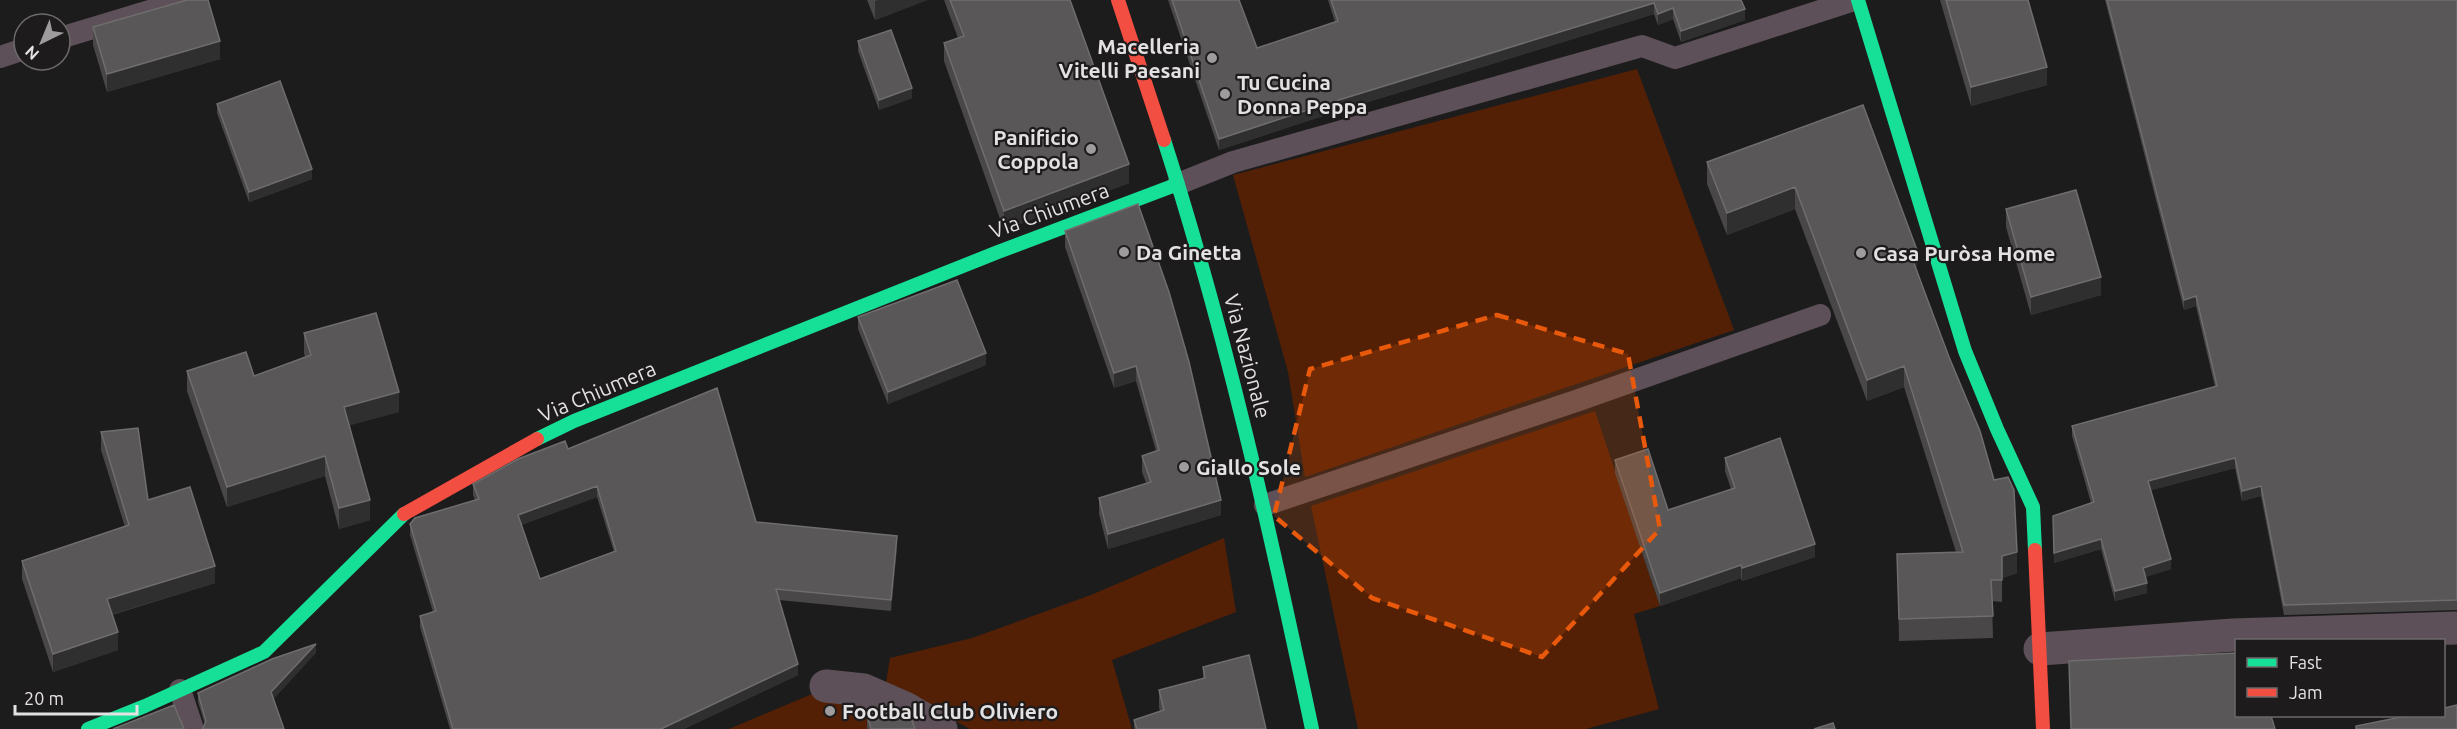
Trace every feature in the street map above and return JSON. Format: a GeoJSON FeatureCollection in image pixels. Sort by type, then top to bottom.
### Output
{"type":"FeatureCollection","features":[{"type":"Feature","properties":{"kind":"street","name":"Via Nazionale"},"geometry":{"type":"LineString","coordinates":[[1118,0],[1178,184],[1224,340],[1265,505],[1312,729]]}},
{"type":"Feature","properties":{"kind":"street"},"geometry":{"type":"LineString","coordinates":[[1856,0],[1912,171],[1965,351],[1997,429],[2033,507],[2043,729]]}},
{"type":"Feature","properties":{"kind":"street","name":"Via Chiumera"},"geometry":{"type":"LineString","coordinates":[[88,729],[264,652],[408,510],[516,449],[574,421],[998,252],[1178,184]]}},
{"type":"Feature","properties":{"kind":"street"},"geometry":{"type":"LineString","coordinates":[[2040,649],[2233,635],[2457,628]]}},
{"type":"Feature","properties":{"kind":"street"},"geometry":{"type":"LineString","coordinates":[[826,686],[864,690],[905,708],[941,729]]}},
{"type":"Feature","properties":{"kind":"lane"},"geometry":{"type":"LineString","coordinates":[[72,34],[186,0]]}},
{"type":"Feature","properties":{"kind":"lane"},"geometry":{"type":"LineString","coordinates":[[1178,184],[1233,162],[1642,46],[1675,58],[1856,0]]}},
{"type":"Feature","properties":{"kind":"lane"},"geometry":{"type":"LineString","coordinates":[[1265,505],[1543,412],[1820,315]]}},
{"type":"Feature","properties":{"kind":"lane"},"geometry":{"type":"LineString","coordinates":[[180,690],[193,729]]}},
{"type":"Feature","properties":{"kind":"highlighted area"},"geometry":{"type":"Polygon","coordinates":[[[1497,315],[1628,354],[1660,529],[1542,657],[1372,598],[1274,516],[1310,369],[1497,315]]]}},
{"type":"Feature","properties":{"kind":"shaded area"},"geometry":{"type":"Polygon","coordinates":[[[1637,69],[1734,330],[1305,477],[1288,372],[1233,175],[1637,69]]]}},
{"type":"Feature","properties":{"kind":"shaded area"},"geometry":{"type":"Polygon","coordinates":[[[1595,411],[1660,606],[1634,614],[1659,709],[1586,729],[1358,729],[1311,506],[1595,411]]]}},
{"type":"Feature","properties":{"kind":"shaded area"},"geometry":{"type":"Polygon","coordinates":[[[1224,538],[1236,612],[1112,660],[1132,729],[970,729],[886,683],[890,658],[972,638],[1091,595],[1224,538]]]}},
{"type":"Feature","properties":{"kind":"shaded area","name":"Football Club Oliviero"},"geometry":{"type":"Polygon","coordinates":[[[812,694],[886,709],[919,729],[729,729],[812,694]]]}},
{"type":"Feature","properties":{"kind":"building"},"geometry":{"type":"Polygon","coordinates":[[[187,0],[208,0],[220,41],[107,74],[93,27],[187,0]]]}},
{"type":"Feature","properties":{"kind":"building"},"geometry":{"type":"Polygon","coordinates":[[[950,0],[1070,0],[1129,164],[1004,211],[944,43],[964,36],[950,0]]]}},
{"type":"Feature","properties":{"kind":"building"},"geometry":{"type":"Polygon","coordinates":[[[1172,0],[1239,0],[1257,48],[1338,21],[1331,0],[1741,0],[1745,9],[1681,31],[1673,8],[1658,14],[1654,3],[1219,139],[1172,0]]]}},
{"type":"Feature","properties":{"kind":"building"},"geometry":{"type":"Polygon","coordinates":[[[1946,0],[2028,0],[2047,67],[1971,87],[1946,0]]]}},
{"type":"Feature","properties":{"kind":"building"},"geometry":{"type":"Polygon","coordinates":[[[2107,0],[2457,0],[2457,600],[2284,605],[2261,486],[2242,491],[2235,458],[2148,481],[2171,559],[2143,568],[2147,583],[2115,591],[2101,539],[2054,553],[2053,516],[2094,502],[2072,426],[2217,386],[2196,296],[2184,300],[2107,0]]]}},
{"type":"Feature","properties":{"kind":"building"},"geometry":{"type":"Polygon","coordinates":[[[891,30],[912,88],[879,100],[858,41],[891,30]]]}},
{"type":"Feature","properties":{"kind":"building"},"geometry":{"type":"Polygon","coordinates":[[[280,81],[312,169],[249,192],[217,104],[280,81]]]}},
{"type":"Feature","properties":{"kind":"building"},"geometry":{"type":"Polygon","coordinates":[[[1863,105],[1917,250],[1910,253],[1980,431],[1994,480],[2008,477],[2014,490],[2017,552],[2002,556],[2002,580],[1991,580],[1993,616],[1899,619],[1897,554],[1963,552],[1904,366],[1867,380],[1795,187],[1727,213],[1707,162],[1863,105]]]}},
{"type":"Feature","properties":{"kind":"building"},"geometry":{"type":"Polygon","coordinates":[[[2076,190],[2101,277],[2031,297],[2006,209],[2076,190]]]}},
{"type":"Feature","properties":{"kind":"building"},"geometry":{"type":"Polygon","coordinates":[[[1138,204],[1169,292],[1189,362],[1221,500],[1108,534],[1099,498],[1151,482],[1142,456],[1159,450],[1136,366],[1114,373],[1065,231],[1138,204]]]}},
{"type":"Feature","properties":{"kind":"building"},"geometry":{"type":"Polygon","coordinates":[[[957,280],[986,353],[888,392],[858,317],[957,280]]]}},
{"type":"Feature","properties":{"kind":"building"},"geometry":{"type":"Polygon","coordinates":[[[376,313],[399,392],[344,407],[370,500],[339,508],[325,456],[227,487],[187,371],[246,352],[254,376],[311,355],[304,333],[376,313]]]}},
{"type":"Feature","properties":{"kind":"building"},"geometry":{"type":"Polygon","coordinates":[[[717,388],[756,522],[897,536],[891,600],[776,589],[798,664],[661,729],[453,729],[420,616],[436,611],[410,524],[415,518],[479,499],[473,484],[518,459],[565,441],[568,449],[717,388]],[[597,486],[518,515],[540,579],[616,551],[597,486]]]}},
{"type":"Feature","properties":{"kind":"building"},"geometry":{"type":"Polygon","coordinates":[[[138,428],[148,500],[190,487],[215,566],[107,599],[118,632],[53,654],[22,561],[129,525],[101,432],[138,428]]]}},
{"type":"Feature","properties":{"kind":"building"},"geometry":{"type":"Polygon","coordinates":[[[1780,438],[1815,544],[1742,568],[1741,565],[1660,593],[1615,460],[1648,449],[1668,510],[1735,488],[1725,458],[1780,438]]]}},
{"type":"Feature","properties":{"kind":"building"},"geometry":{"type":"Polygon","coordinates":[[[316,644],[271,692],[284,729],[202,729],[206,721],[198,693],[272,659],[316,644]]]}},
{"type":"Feature","properties":{"kind":"building"},"geometry":{"type":"Polygon","coordinates":[[[2235,653],[2235,717],[2271,717],[2275,729],[2071,729],[2069,661],[2235,653]]]}},
{"type":"Feature","properties":{"kind":"building"},"geometry":{"type":"Polygon","coordinates":[[[1249,655],[1266,729],[1137,729],[1134,720],[1164,710],[1159,690],[1205,678],[1203,667],[1249,655]]]}},
{"type":"Feature","properties":{"kind":"building"},"geometry":{"type":"Polygon","coordinates":[[[174,705],[184,729],[113,729],[174,705]]]}},
{"type":"Feature","properties":{"kind":"building"},"geometry":{"type":"Polygon","coordinates":[[[2457,705],[2457,729],[2356,729],[2356,726],[2401,717],[2445,717],[2445,708],[2457,705]]]}},
{"type":"Feature","properties":{"kind":"building"},"geometry":{"type":"Polygon","coordinates":[[[896,706],[910,715],[915,729],[871,729],[867,715],[896,706]]]}},
{"type":"Feature","properties":{"kind":"building"},"geometry":{"type":"Polygon","coordinates":[[[1833,723],[1835,729],[1814,729],[1833,723]]]}},
{"type":"Feature","properties":{"kind":"traffic: fast"},"geometry":{"type":"LineString","coordinates":[[1858,0],[1965,351],[1997,429],[2033,507],[2035,550]]}},
{"type":"Feature","properties":{"kind":"traffic: fast"},"geometry":{"type":"LineString","coordinates":[[1164,140],[1207,285],[1246,432],[1312,729]]}},
{"type":"Feature","properties":{"kind":"traffic: fast"},"geometry":{"type":"LineString","coordinates":[[537,439],[574,421],[998,252],[1178,184]]}},
{"type":"Feature","properties":{"kind":"traffic: fast"},"geometry":{"type":"LineString","coordinates":[[88,729],[264,652],[404,514]]}},
{"type":"Feature","properties":{"kind":"traffic: jam"},"geometry":{"type":"LineString","coordinates":[[1118,0],[1164,140]]}},
{"type":"Feature","properties":{"kind":"traffic: jam"},"geometry":{"type":"LineString","coordinates":[[404,514],[537,439]]}},
{"type":"Feature","properties":{"kind":"traffic: jam"},"geometry":{"type":"LineString","coordinates":[[2035,550],[2043,729]]}},
{"type":"Feature","properties":{"kind":"place","name":"Macelleria Vitelli Paesani"},"geometry":{"type":"Point","coordinates":[1212,58]}},
{"type":"Feature","properties":{"kind":"place","name":"Tu Cucina Donna Peppa"},"geometry":{"type":"Point","coordinates":[1225,94]}},
{"type":"Feature","properties":{"kind":"place","name":"Panificio Coppola"},"geometry":{"type":"Point","coordinates":[1091,149]}},
{"type":"Feature","properties":{"kind":"place","name":"Da Ginetta"},"geometry":{"type":"Point","coordinates":[1124,252]}},
{"type":"Feature","properties":{"kind":"place","name":"Casa Puròsa Home"},"geometry":{"type":"Point","coordinates":[1861,253]}},
{"type":"Feature","properties":{"kind":"place","name":"Giallo Sole"},"geometry":{"type":"Point","coordinates":[1184,467]}},
{"type":"Feature","properties":{"kind":"place","name":"Football Club Oliviero"},"geometry":{"type":"Point","coordinates":[830,711]}}]}
